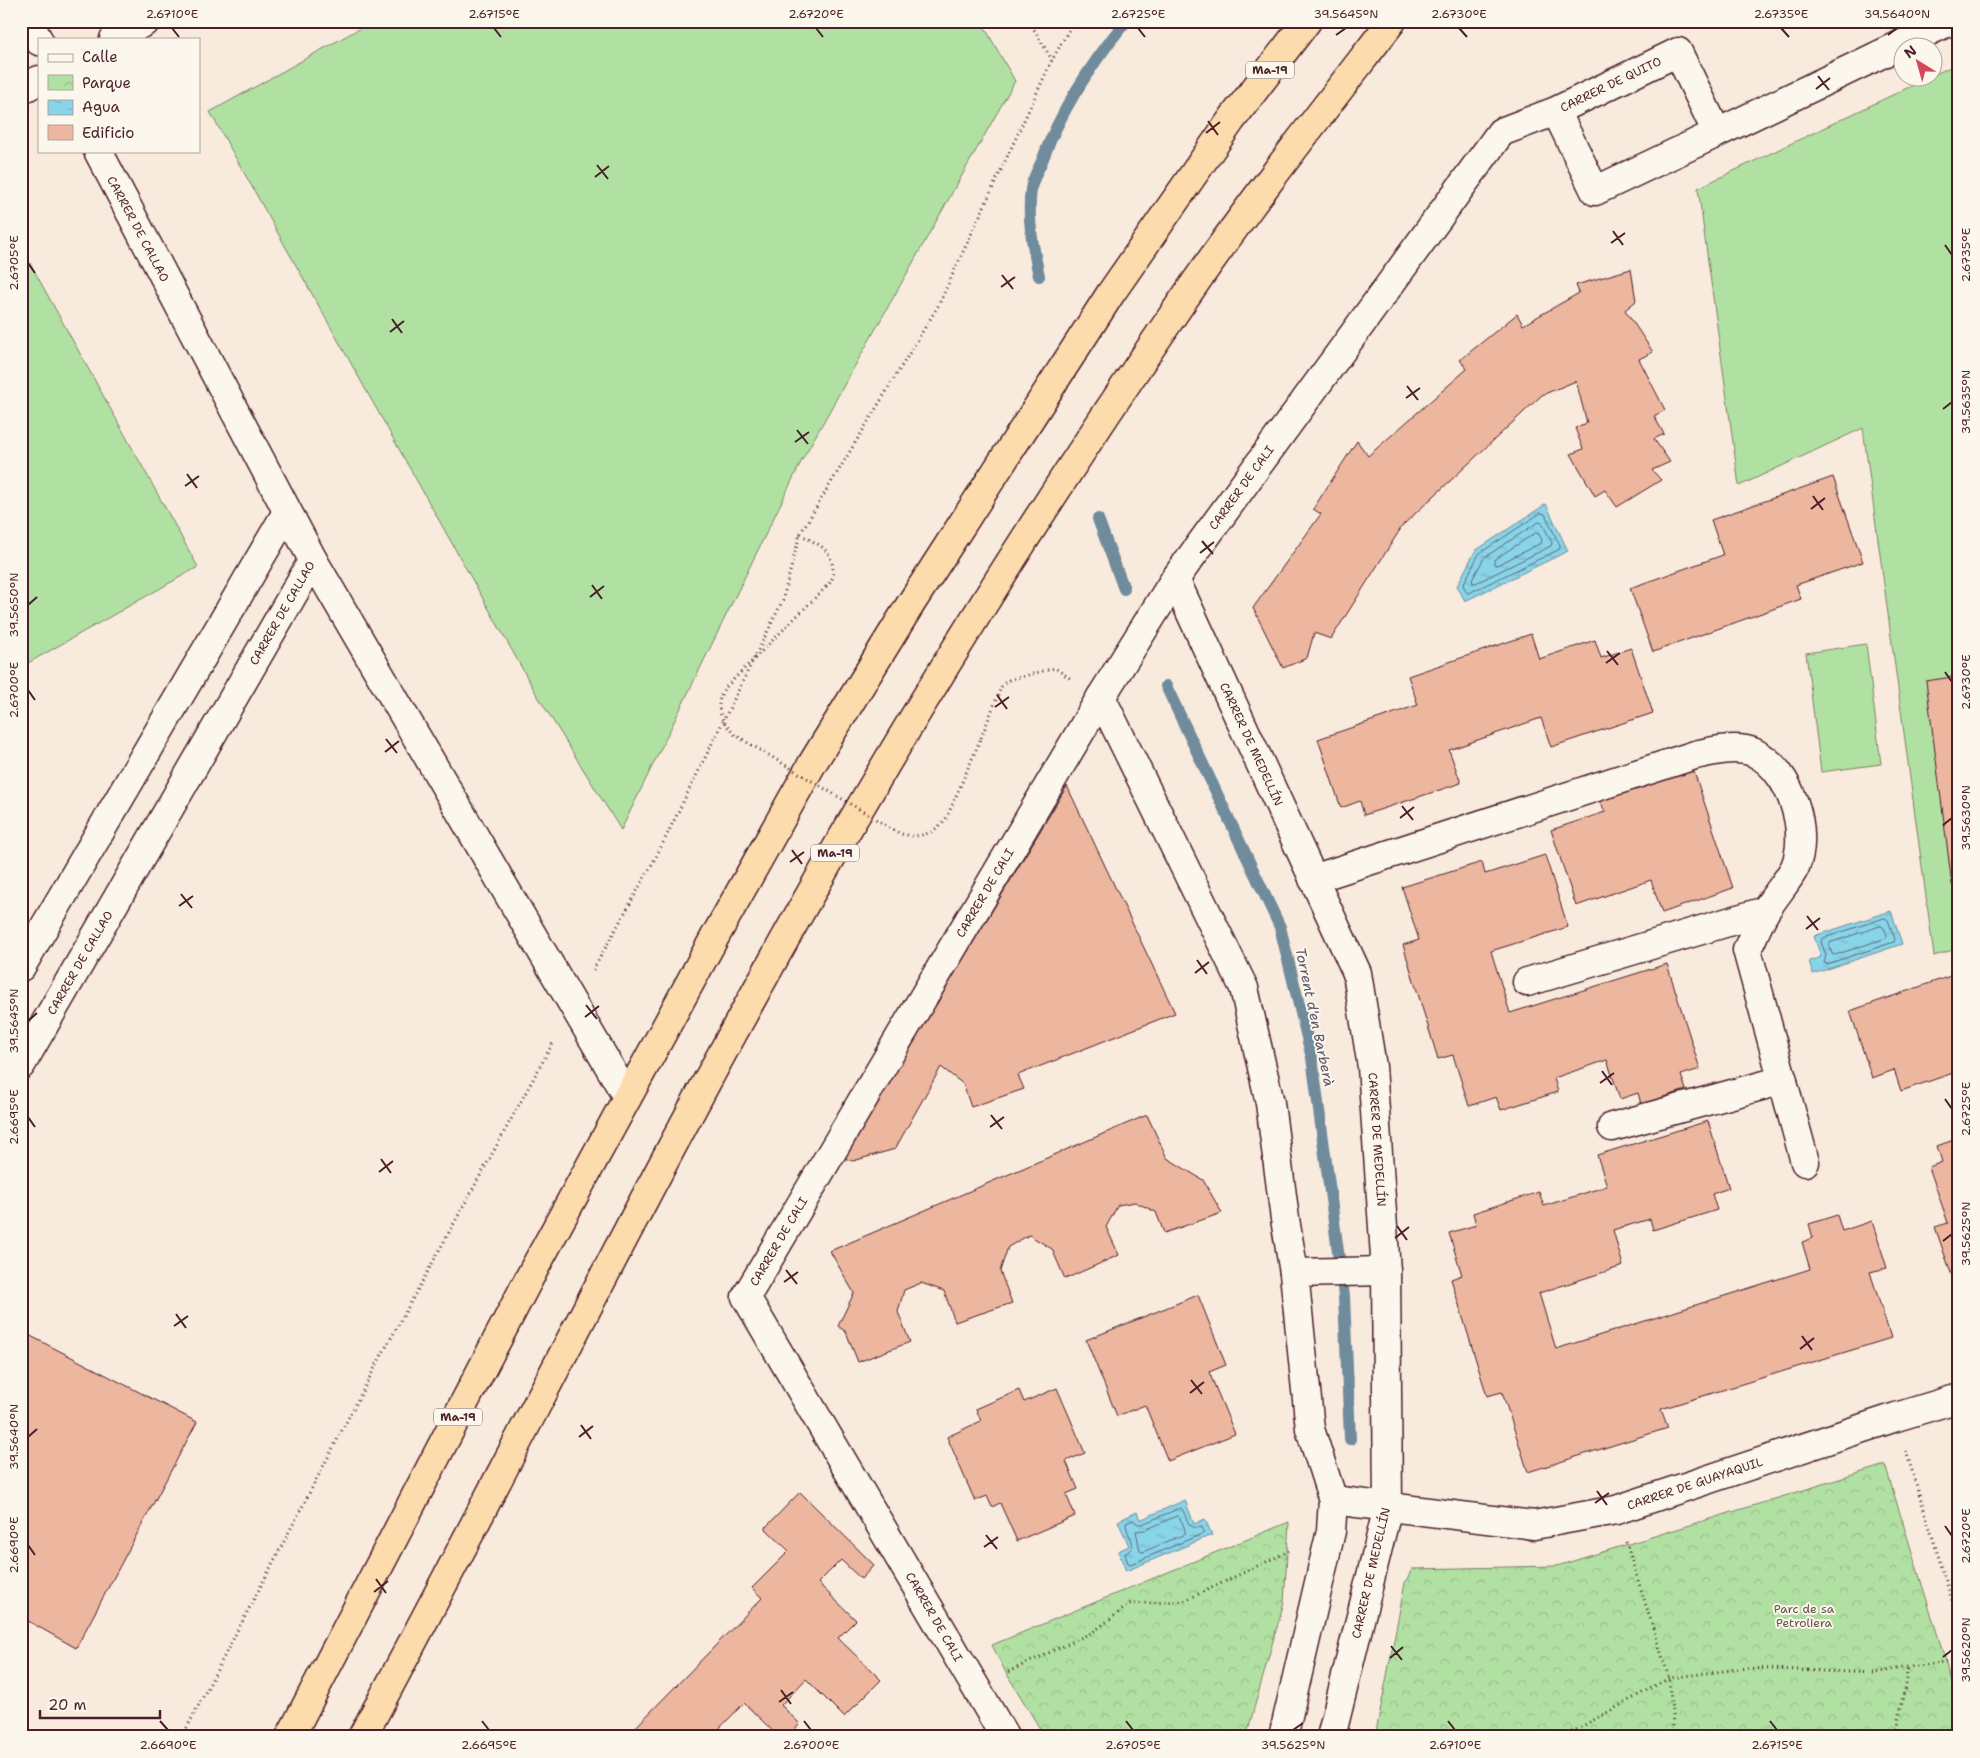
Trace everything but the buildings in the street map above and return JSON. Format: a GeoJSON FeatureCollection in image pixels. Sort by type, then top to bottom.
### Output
{"type":"FeatureCollection","features":[{"type":"Feature","properties":{"kind":"highway","name":"Ma-19"},"geometry":{"type":"LineString","coordinates":[[290,1737],[534,1269],[812,764],[910,605],[1111,293],[1232,119],[1307,21]]}},
{"type":"Feature","properties":{"kind":"highway","name":"Ma-19"},"geometry":{"type":"LineString","coordinates":[[362,1737],[683,1128],[775,959],[876,780],[968,629],[1066,476],[1177,309],[1286,159],[1392,21]]}},
{"type":"Feature","properties":{"kind":"street"},"geometry":{"type":"LineString","coordinates":[[28,21],[38,39]]}},
{"type":"Feature","properties":{"kind":"street"},"geometry":{"type":"LineString","coordinates":[[116,38],[146,21]]}},
{"type":"Feature","properties":{"kind":"street","name":"CARRER DE QUITO"},"geometry":{"type":"LineString","coordinates":[[1717,133],[1678,52],[1556,111],[1595,191],[1717,133],[1950,21]]}},
{"type":"Feature","properties":{"kind":"street"},"geometry":{"type":"LineString","coordinates":[[21,90],[38,81]]}},
{"type":"Feature","properties":{"kind":"street","name":"CARRER DE CALI"},"geometry":{"type":"LineString","coordinates":[[1005,1737],[746,1298],[1101,697],[1174,579],[1501,132],[1556,111]]}},
{"type":"Feature","properties":{"kind":"street","name":"CARRER DE CALLAO"},"geometry":{"type":"LineString","coordinates":[[21,1065],[313,560],[99,152]]}},
{"type":"Feature","properties":{"kind":"street"},"geometry":{"type":"LineString","coordinates":[[21,966],[287,512]]}},
{"type":"Feature","properties":{"kind":"street"},"geometry":{"type":"LineString","coordinates":[[313,560],[627,1098]]}},
{"type":"Feature","properties":{"kind":"street","name":"CARRER DE MEDELLÍN"},"geometry":{"type":"LineString","coordinates":[[1174,579],[1357,973],[1372,1067],[1386,1271],[1388,1507],[1331,1737]]}},
{"type":"Feature","properties":{"kind":"street"},"geometry":{"type":"LineString","coordinates":[[1101,697],[1244,988],[1270,1103],[1294,1273],[1310,1429],[1333,1500],[1331,1531],[1283,1737]]}},
{"type":"Feature","properties":{"kind":"street"},"geometry":{"type":"LineString","coordinates":[[1313,879],[1695,755],[1712,751],[1734,750],[1754,753],[1774,767],[1790,793],[1799,823],[1801,845],[1794,867],[1765,911],[1747,950],[1805,1162]]}},
{"type":"Feature","properties":{"kind":"street"},"geometry":{"type":"LineString","coordinates":[[1527,982],[1765,911]]}},
{"type":"Feature","properties":{"kind":"street"},"geometry":{"type":"LineString","coordinates":[[1612,1127],[1783,1080]]}},
{"type":"Feature","properties":{"kind":"street"},"geometry":{"type":"LineString","coordinates":[[1294,1273],[1386,1271]]}},
{"type":"Feature","properties":{"kind":"street","name":"CARRER DE GUAYAQUIL"},"geometry":{"type":"LineString","coordinates":[[1333,1500],[1534,1525],[1616,1510],[1959,1398]]}},
{"type":"Feature","properties":{"kind":"path"},"geometry":{"type":"LineString","coordinates":[[1029,21],[1052,60]]}},
{"type":"Feature","properties":{"kind":"path"},"geometry":{"type":"LineString","coordinates":[[182,1737],[373,1371],[656,857],[782,602],[800,534],[938,306],[1052,60],[1074,21]]}},
{"type":"Feature","properties":{"kind":"path"},"geometry":{"type":"LineString","coordinates":[[800,534],[826,550],[832,558],[833,574],[829,584],[724,689],[720,695],[720,713],[724,724],[735,735],[899,833],[908,837],[918,837],[939,827],[947,818],[1002,684],[1008,680],[1055,668],[1101,697]]}},
{"type":"Feature","properties":{"kind":"path"},"geometry":{"type":"LineString","coordinates":[[1896,1417],[1959,1623]]}},
{"type":"Feature","properties":{"kind":"path"},"geometry":{"type":"LineString","coordinates":[[1616,1510],[1669,1678],[1674,1737]]}},
{"type":"Feature","properties":{"kind":"path"},"geometry":{"type":"LineString","coordinates":[[976,1687],[1093,1632],[1130,1604],[1184,1601],[1331,1531]]}},
{"type":"Feature","properties":{"kind":"path"},"geometry":{"type":"LineString","coordinates":[[1564,1737],[1669,1678],[1747,1668],[1874,1673],[1946,1663],[1959,1659]]}},
{"type":"Feature","properties":{"kind":"path"},"geometry":{"type":"LineString","coordinates":[[1892,1737],[1897,1732],[1908,1667]]}},
{"type":"Feature","properties":{"kind":"green space"},"geometry":{"type":"Polygon","coordinates":[[[373,21],[981,21],[1015,81],[802,460],[621,830],[537,695],[210,112],[373,21]]]}},
{"type":"Feature","properties":{"kind":"green space"},"geometry":{"type":"Polygon","coordinates":[[[1959,63],[1959,948],[1934,956],[1863,428],[1739,486],[1698,188],[1907,88],[1942,88],[1942,71],[1959,63]]]}},
{"type":"Feature","properties":{"kind":"green space"},"geometry":{"type":"Polygon","coordinates":[[[21,247],[198,567],[21,667],[21,247]]]}},
{"type":"Feature","properties":{"kind":"green space"},"geometry":{"type":"Polygon","coordinates":[[[1866,644],[1881,764],[1821,772],[1806,653],[1866,644]]]}},
{"type":"Feature","properties":{"kind":"green space","name":"Parc de sa Petroliera"},"geometry":{"type":"Polygon","coordinates":[[[1885,1465],[1959,1704],[1959,1737],[1375,1737],[1405,1583],[1412,1569],[1557,1566],[1885,1465]]]}},
{"type":"Feature","properties":{"kind":"green space"},"geometry":{"type":"Polygon","coordinates":[[[1289,1522],[1284,1602],[1246,1737],[1045,1737],[1005,1671],[992,1645],[1289,1522]]]}},
{"type":"Feature","properties":{"kind":"water"},"geometry":{"type":"Polygon","coordinates":[[[1546,504],[1568,551],[1465,601],[1457,586],[1475,551],[1546,504]]]}},
{"type":"Feature","properties":{"kind":"water"},"geometry":{"type":"Polygon","coordinates":[[[1891,911],[1902,944],[1813,974],[1809,961],[1821,957],[1814,936],[1891,911]]]}},
{"type":"Feature","properties":{"kind":"water"},"geometry":{"type":"Polygon","coordinates":[[[1185,1500],[1194,1524],[1205,1519],[1212,1535],[1126,1571],[1118,1551],[1129,1546],[1118,1521],[1137,1512],[1140,1520],[1185,1500]]]}},
{"type":"Feature","properties":{"kind":"waterway","name":"Torrent d'en Barberà"},"geometry":{"type":"LineString","coordinates":[[1039,276],[1030,222],[1030,200],[1033,182],[1058,123],[1068,105],[1089,70],[1126,21]]}},
{"type":"Feature","properties":{"kind":"waterway","name":"Torrent d'en Barberà"},"geometry":{"type":"LineString","coordinates":[[1098,519],[1124,589]]}},
{"type":"Feature","properties":{"kind":"waterway","name":"Torrent d'en Barberà"},"geometry":{"type":"LineString","coordinates":[[1166,686],[1280,927],[1312,1058],[1344,1296],[1350,1439]]}}]}
